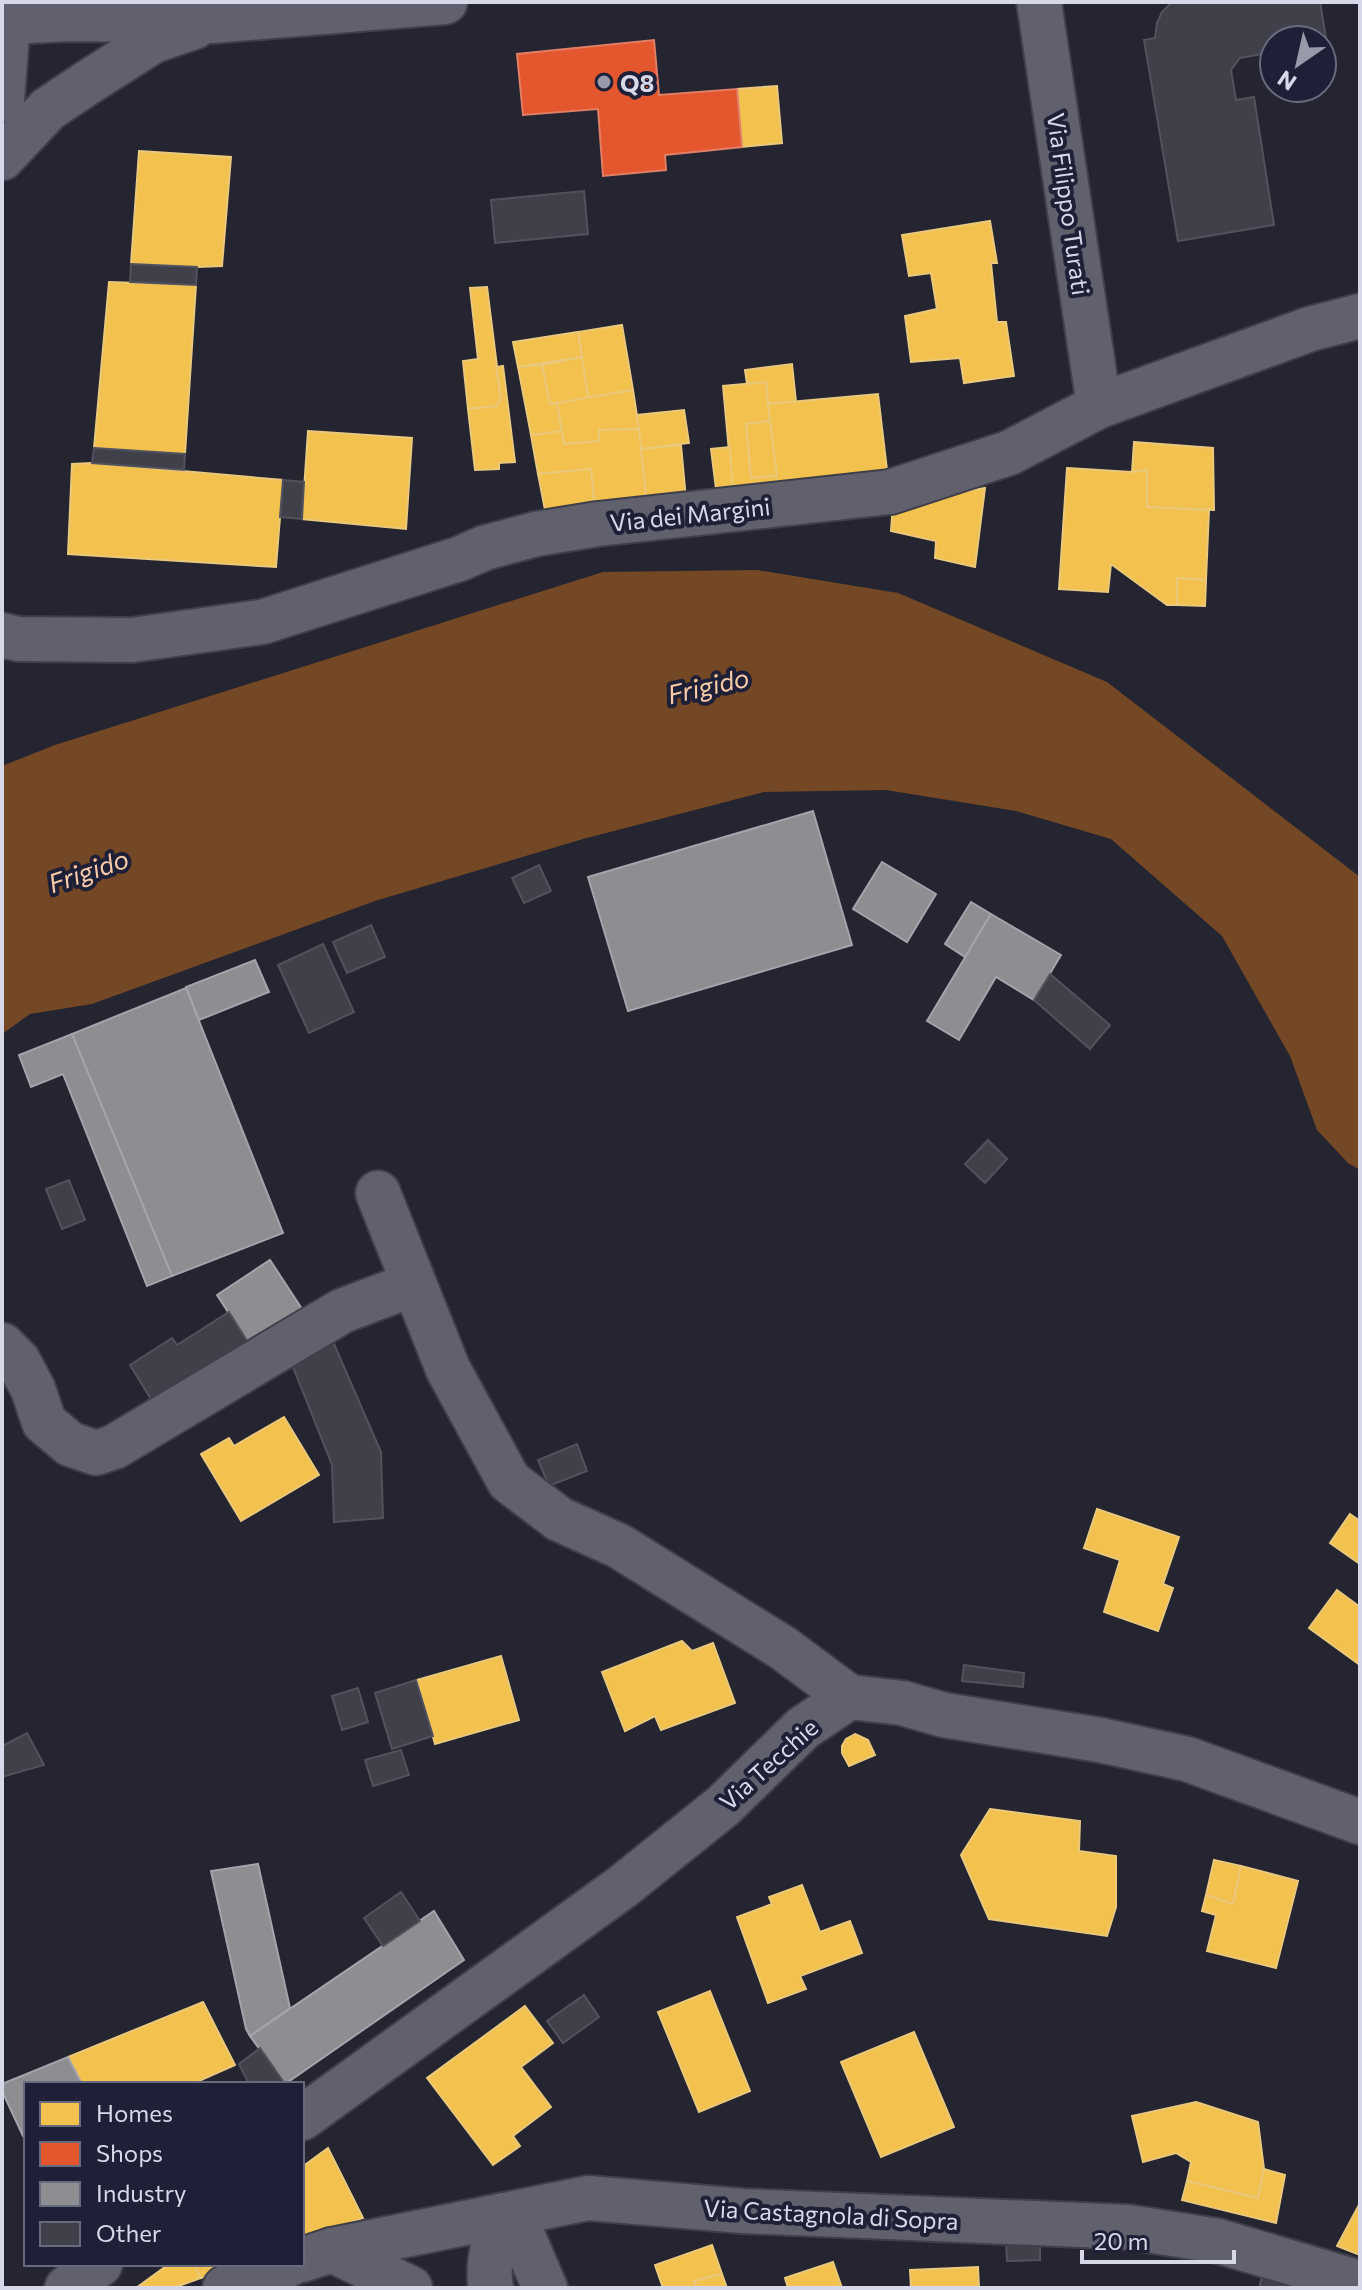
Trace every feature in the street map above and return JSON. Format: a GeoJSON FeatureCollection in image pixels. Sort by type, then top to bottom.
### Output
{"type":"FeatureCollection","features":[{"type":"Feature","properties":{"kind":"main road"},"geometry":{"type":"LineString","coordinates":[[2,100],[7,15],[212,21],[444,2]]}},
{"type":"Feature","properties":{"kind":"main road"},"geometry":{"type":"LineString","coordinates":[[2,158],[48,109],[87,83],[153,41],[212,21]]}},
{"type":"Feature","properties":{"kind":"street","name":"Via Filippo Turati"},"geometry":{"type":"LineString","coordinates":[[1039,2],[1099,406]]}},
{"type":"Feature","properties":{"kind":"street","name":"Via dei Margini"},"geometry":{"type":"LineString","coordinates":[[2,635],[18,639],[132,640],[262,622],[459,559],[484,548],[536,534],[598,524],[890,492],[1009,453],[1099,406],[1310,329],[1360,316]]}},
{"type":"Feature","properties":{"kind":"street"},"geometry":{"type":"LineString","coordinates":[[378,1193],[448,1369],[509,1481],[559,1519],[619,1546],[783,1648],[849,1697],[902,1703],[944,1715],[1100,1740],[1187,1759],[1360,1822]]}},
{"type":"Feature","properties":{"kind":"street"},"geometry":{"type":"LineString","coordinates":[[2,1345],[18,1361],[33,1389],[44,1422],[70,1444],[96,1453],[114,1447],[342,1311],[413,1284]]}},
{"type":"Feature","properties":{"kind":"street","name":"Via Tecchie"},"geometry":{"type":"LineString","coordinates":[[304,2117],[622,1887],[723,1806],[803,1728],[849,1697]]}},
{"type":"Feature","properties":{"kind":"street","name":"Via Castagnola di Sopra"},"geometry":{"type":"LineString","coordinates":[[317,2255],[588,2198],[743,2211],[1128,2227],[1218,2241],[1360,2283]]}},
{"type":"Feature","properties":{"kind":"street"},"geometry":{"type":"LineString","coordinates":[[491,2288],[493,2242],[504,2215],[525,2241],[545,2288]]}},
{"type":"Feature","properties":{"kind":"street"},"geometry":{"type":"LineString","coordinates":[[317,2255],[410,2288]]}},
{"type":"Feature","properties":{"kind":"street"},"geometry":{"type":"LineString","coordinates":[[67,2288],[97,2266]]}},
{"type":"Feature","properties":{"kind":"street"},"geometry":{"type":"LineString","coordinates":[[225,2288],[285,2266]]}},
{"type":"Feature","properties":{"kind":"water","name":"Frigido"},"geometry":{"type":"Polygon","coordinates":[[[757,570],[898,593],[1107,682],[1360,877],[1360,1170],[1348,1163],[1317,1130],[1290,1056],[1222,936],[1111,839],[1016,811],[886,790],[764,792],[583,839],[375,901],[92,1004],[30,1014],[2,1034],[2,766],[55,745],[603,572],[757,570]]]}},
{"type":"Feature","properties":{"kind":"building: Homes"},"geometry":{"type":"Polygon","coordinates":[[[777,86],[782,143],[742,147],[737,89],[777,86]]]}},
{"type":"Feature","properties":{"kind":"building: Homes"},"geometry":{"type":"Polygon","coordinates":[[[139,151],[231,157],[222,266],[131,264],[139,151]]]}},
{"type":"Feature","properties":{"kind":"building: Homes"},"geometry":{"type":"Polygon","coordinates":[[[990,221],[997,263],[991,263],[997,322],[1006,322],[1014,376],[964,383],[960,358],[911,362],[905,316],[937,309],[931,273],[909,276],[902,235],[990,221]]]}},
{"type":"Feature","properties":{"kind":"building: Homes"},"geometry":{"type":"Polygon","coordinates":[[[109,282],[196,285],[185,454],[94,448],[109,282]]]}},
{"type":"Feature","properties":{"kind":"building: Homes"},"geometry":{"type":"Polygon","coordinates":[[[487,287],[501,398],[497,406],[468,409],[463,361],[478,359],[470,288],[487,287]]]}},
{"type":"Feature","properties":{"kind":"building: Homes"},"geometry":{"type":"Polygon","coordinates":[[[622,325],[633,390],[588,398],[578,332],[622,325]]]}},
{"type":"Feature","properties":{"kind":"building: Homes"},"geometry":{"type":"Polygon","coordinates":[[[578,332],[582,357],[518,367],[513,342],[578,332]]]}},
{"type":"Feature","properties":{"kind":"building: Homes"},"geometry":{"type":"Polygon","coordinates":[[[582,357],[588,398],[550,404],[542,365],[582,357]]]}},
{"type":"Feature","properties":{"kind":"building: Homes"},"geometry":{"type":"Polygon","coordinates":[[[792,364],[796,402],[768,404],[766,382],[747,384],[745,370],[792,364]]]}},
{"type":"Feature","properties":{"kind":"building: Homes"},"geometry":{"type":"Polygon","coordinates":[[[542,365],[550,404],[557,403],[562,431],[531,435],[518,367],[542,365]]]}},
{"type":"Feature","properties":{"kind":"building: Homes"},"geometry":{"type":"Polygon","coordinates":[[[503,366],[515,462],[499,463],[499,469],[475,470],[468,409],[497,406],[501,398],[496,367],[503,366]]]}},
{"type":"Feature","properties":{"kind":"building: Homes"},"geometry":{"type":"Polygon","coordinates":[[[766,382],[770,421],[746,424],[751,478],[777,475],[778,490],[733,495],[723,386],[766,382]]]}},
{"type":"Feature","properties":{"kind":"building: Homes"},"geometry":{"type":"Polygon","coordinates":[[[633,390],[639,429],[599,430],[599,441],[564,444],[557,403],[633,390]]]}},
{"type":"Feature","properties":{"kind":"building: Homes"},"geometry":{"type":"Polygon","coordinates":[[[878,394],[888,478],[778,490],[768,404],[878,394]]]}},
{"type":"Feature","properties":{"kind":"building: Homes"},"geometry":{"type":"Polygon","coordinates":[[[684,410],[689,443],[641,449],[637,415],[684,410]]]}},
{"type":"Feature","properties":{"kind":"building: Homes"},"geometry":{"type":"Polygon","coordinates":[[[770,421],[777,475],[751,478],[746,424],[770,421]]]}},
{"type":"Feature","properties":{"kind":"building: Homes"},"geometry":{"type":"Polygon","coordinates":[[[639,429],[647,504],[595,510],[591,469],[538,474],[531,435],[562,431],[564,444],[599,441],[599,430],[639,429]]]}},
{"type":"Feature","properties":{"kind":"building: Homes"},"geometry":{"type":"Polygon","coordinates":[[[308,431],[412,438],[406,529],[302,519],[308,431]]]}},
{"type":"Feature","properties":{"kind":"building: Homes"},"geometry":{"type":"Polygon","coordinates":[[[1134,442],[1213,448],[1214,510],[1147,507],[1147,470],[1132,472],[1134,442]]]}},
{"type":"Feature","properties":{"kind":"building: Homes"},"geometry":{"type":"Polygon","coordinates":[[[681,445],[686,499],[647,504],[641,449],[681,445]]]}},
{"type":"Feature","properties":{"kind":"building: Homes"},"geometry":{"type":"Polygon","coordinates":[[[730,447],[733,495],[717,497],[711,449],[730,447]]]}},
{"type":"Feature","properties":{"kind":"building: Homes"},"geometry":{"type":"Polygon","coordinates":[[[92,463],[283,480],[276,567],[68,554],[72,464],[92,463]]]}},
{"type":"Feature","properties":{"kind":"building: Homes"},"geometry":{"type":"Polygon","coordinates":[[[1067,468],[1147,470],[1147,507],[1209,510],[1206,580],[1177,578],[1177,605],[1167,605],[1111,564],[1108,592],[1059,589],[1067,468]]]}},
{"type":"Feature","properties":{"kind":"building: Homes"},"geometry":{"type":"Polygon","coordinates":[[[591,469],[595,510],[546,515],[538,474],[591,469]]]}},
{"type":"Feature","properties":{"kind":"building: Homes"},"geometry":{"type":"Polygon","coordinates":[[[985,488],[975,567],[935,558],[936,541],[891,531],[893,503],[985,488]]]}},
{"type":"Feature","properties":{"kind":"building: Homes"},"geometry":{"type":"Polygon","coordinates":[[[1177,578],[1206,580],[1205,606],[1177,605],[1177,578]]]}},
{"type":"Feature","properties":{"kind":"building: Homes"},"geometry":{"type":"Polygon","coordinates":[[[284,1417],[319,1475],[241,1521],[201,1454],[229,1438],[234,1446],[284,1417]]]}},
{"type":"Feature","properties":{"kind":"building: Homes"},"geometry":{"type":"Polygon","coordinates":[[[1097,1509],[1179,1537],[1163,1584],[1173,1588],[1158,1631],[1104,1612],[1120,1560],[1084,1548],[1097,1509]]]}},
{"type":"Feature","properties":{"kind":"building: Homes"},"geometry":{"type":"Polygon","coordinates":[[[1350,1514],[1360,1521],[1360,1564],[1330,1543],[1350,1514]]]}},
{"type":"Feature","properties":{"kind":"building: Homes"},"geometry":{"type":"Polygon","coordinates":[[[1337,1590],[1360,1607],[1360,1665],[1309,1628],[1337,1590]]]}},
{"type":"Feature","properties":{"kind":"building: Homes"},"geometry":{"type":"Polygon","coordinates":[[[682,1641],[692,1651],[713,1643],[735,1703],[661,1730],[655,1716],[625,1731],[602,1672],[682,1641]]]}},
{"type":"Feature","properties":{"kind":"building: Homes"},"geometry":{"type":"Polygon","coordinates":[[[501,1656],[519,1720],[435,1744],[417,1680],[501,1656]]]}},
{"type":"Feature","properties":{"kind":"building: Homes"},"geometry":{"type":"Polygon","coordinates":[[[855,1734],[868,1740],[875,1755],[849,1766],[842,1746],[846,1739],[855,1734]]]}},
{"type":"Feature","properties":{"kind":"building: Homes"},"geometry":{"type":"Polygon","coordinates":[[[990,1809],[1080,1821],[1079,1851],[1116,1856],[1116,1907],[1107,1936],[989,1919],[961,1855],[990,1809]]]}},
{"type":"Feature","properties":{"kind":"building: Homes"},"geometry":{"type":"Polygon","coordinates":[[[1214,1860],[1241,1866],[1233,1904],[1206,1895],[1214,1860]]]}},
{"type":"Feature","properties":{"kind":"building: Homes"},"geometry":{"type":"Polygon","coordinates":[[[1241,1866],[1298,1881],[1276,1968],[1207,1951],[1216,1915],[1202,1911],[1206,1895],[1233,1904],[1241,1866]]]}},
{"type":"Feature","properties":{"kind":"building: Homes"},"geometry":{"type":"Polygon","coordinates":[[[802,1885],[820,1932],[850,1921],[862,1953],[800,1976],[806,1989],[768,2003],[737,1917],[772,1904],[769,1897],[802,1885]]]}},
{"type":"Feature","properties":{"kind":"building: Homes"},"geometry":{"type":"Polygon","coordinates":[[[710,1991],[750,2091],[699,2112],[658,2012],[710,1991]]]}},
{"type":"Feature","properties":{"kind":"building: Homes"},"geometry":{"type":"Polygon","coordinates":[[[203,2002],[235,2065],[197,2082],[81,2082],[68,2057],[203,2002]]]}},
{"type":"Feature","properties":{"kind":"building: Homes"},"geometry":{"type":"Polygon","coordinates":[[[525,2006],[553,2043],[521,2067],[551,2107],[513,2136],[520,2146],[493,2165],[427,2078],[525,2006]]]}},
{"type":"Feature","properties":{"kind":"building: Homes"},"geometry":{"type":"Polygon","coordinates":[[[914,2032],[954,2127],[881,2157],[841,2062],[914,2032]]]}},
{"type":"Feature","properties":{"kind":"building: Homes"},"geometry":{"type":"Polygon","coordinates":[[[1196,2102],[1258,2122],[1264,2169],[1258,2198],[1187,2181],[1191,2162],[1176,2153],[1143,2162],[1132,2116],[1196,2102]]]}},
{"type":"Feature","properties":{"kind":"building: Homes"},"geometry":{"type":"Polygon","coordinates":[[[328,2148],[363,2218],[304,2240],[304,2166],[328,2148]]]}},
{"type":"Feature","properties":{"kind":"building: Homes"},"geometry":{"type":"Polygon","coordinates":[[[1264,2169],[1285,2175],[1276,2223],[1182,2200],[1187,2181],[1258,2198],[1264,2169]]]}},
{"type":"Feature","properties":{"kind":"building: Homes"},"geometry":{"type":"Polygon","coordinates":[[[1360,2203],[1360,2255],[1337,2246],[1360,2203]]]}},
{"type":"Feature","properties":{"kind":"building: Homes"},"geometry":{"type":"Polygon","coordinates":[[[712,2245],[722,2274],[694,2281],[696,2288],[663,2288],[655,2265],[712,2245]]]}},
{"type":"Feature","properties":{"kind":"building: Homes"},"geometry":{"type":"Polygon","coordinates":[[[833,2262],[842,2288],[788,2288],[785,2278],[833,2262]]]}},
{"type":"Feature","properties":{"kind":"building: Homes"},"geometry":{"type":"Polygon","coordinates":[[[166,2266],[195,2266],[201,2278],[173,2288],[136,2288],[166,2266]]]}},
{"type":"Feature","properties":{"kind":"building: Homes"},"geometry":{"type":"Polygon","coordinates":[[[195,2266],[234,2266],[201,2278],[195,2266]]]}},
{"type":"Feature","properties":{"kind":"building: Homes"},"geometry":{"type":"Polygon","coordinates":[[[978,2267],[979,2288],[911,2288],[910,2270],[978,2267]]]}},
{"type":"Feature","properties":{"kind":"building: Homes"},"geometry":{"type":"Polygon","coordinates":[[[722,2274],[727,2288],[696,2288],[694,2281],[722,2274]]]}},
{"type":"Feature","properties":{"kind":"building: Shops"},"geometry":{"type":"Polygon","coordinates":[[[654,40],[659,95],[737,89],[742,147],[665,155],[666,170],[603,176],[598,109],[523,115],[517,54],[654,40]]]}},
{"type":"Feature","properties":{"kind":"building: Industry"},"geometry":{"type":"Polygon","coordinates":[[[813,811],[852,945],[628,1011],[588,877],[813,811]]]}},
{"type":"Feature","properties":{"kind":"building: Industry"},"geometry":{"type":"Polygon","coordinates":[[[882,862],[936,894],[907,942],[853,909],[882,862]]]}},
{"type":"Feature","properties":{"kind":"building: Industry"},"geometry":{"type":"Polygon","coordinates":[[[971,902],[991,914],[965,957],[945,944],[971,902]]]}},
{"type":"Feature","properties":{"kind":"building: Industry"},"geometry":{"type":"Polygon","coordinates":[[[991,914],[1061,955],[1034,1000],[996,977],[959,1040],[927,1021],[991,914]]]}},
{"type":"Feature","properties":{"kind":"building: Industry"},"geometry":{"type":"Polygon","coordinates":[[[255,960],[269,992],[199,1020],[186,987],[255,960]]]}},
{"type":"Feature","properties":{"kind":"building: Industry"},"geometry":{"type":"Polygon","coordinates":[[[186,988],[283,1233],[172,1276],[72,1034],[186,988]]]}},
{"type":"Feature","properties":{"kind":"building: Industry"},"geometry":{"type":"Polygon","coordinates":[[[72,1034],[172,1276],[147,1286],[63,1074],[31,1087],[19,1055],[72,1034]]]}},
{"type":"Feature","properties":{"kind":"building: Industry"},"geometry":{"type":"Polygon","coordinates":[[[270,1260],[302,1309],[249,1344],[217,1295],[270,1260]]]}},
{"type":"Feature","properties":{"kind":"building: Industry"},"geometry":{"type":"Polygon","coordinates":[[[258,1864],[290,2008],[250,2036],[211,1871],[258,1864]]]}},
{"type":"Feature","properties":{"kind":"building: Industry"},"geometry":{"type":"Polygon","coordinates":[[[434,1911],[464,1960],[288,2082],[284,2082],[250,2036],[434,1911]]]}},
{"type":"Feature","properties":{"kind":"building: Industry"},"geometry":{"type":"Polygon","coordinates":[[[68,2057],[81,2082],[24,2082],[23,2136],[2,2091],[2,2084],[68,2057]]]}},
{"type":"Feature","properties":{"kind":"building: Other"},"geometry":{"type":"Polygon","coordinates":[[[1172,2],[1320,2],[1324,24],[1258,24],[1258,55],[1240,58],[1231,70],[1236,100],[1254,97],[1274,225],[1178,241],[1144,40],[1155,38],[1162,12],[1172,2]]]}},
{"type":"Feature","properties":{"kind":"building: Other"},"geometry":{"type":"Polygon","coordinates":[[[584,191],[588,234],[495,243],[491,200],[584,191]]]}},
{"type":"Feature","properties":{"kind":"building: Other"},"geometry":{"type":"Polygon","coordinates":[[[131,264],[197,267],[196,285],[130,282],[131,264]]]}},
{"type":"Feature","properties":{"kind":"building: Other"},"geometry":{"type":"Polygon","coordinates":[[[94,448],[185,454],[184,470],[92,463],[94,448]]]}},
{"type":"Feature","properties":{"kind":"building: Other"},"geometry":{"type":"Polygon","coordinates":[[[283,480],[304,482],[302,519],[280,517],[283,480]]]}},
{"type":"Feature","properties":{"kind":"building: Other"},"geometry":{"type":"Polygon","coordinates":[[[539,865],[551,891],[524,903],[512,878],[539,865]]]}},
{"type":"Feature","properties":{"kind":"building: Other"},"geometry":{"type":"Polygon","coordinates":[[[371,925],[385,957],[347,973],[333,942],[371,925]]]}},
{"type":"Feature","properties":{"kind":"building: Other"},"geometry":{"type":"Polygon","coordinates":[[[323,944],[354,1012],[309,1033],[278,965],[323,944]]]}},
{"type":"Feature","properties":{"kind":"building: Other"},"geometry":{"type":"Polygon","coordinates":[[[1050,974],[1110,1025],[1090,1049],[1034,1000],[1050,974]]]}},
{"type":"Feature","properties":{"kind":"building: Other"},"geometry":{"type":"Polygon","coordinates":[[[988,1140],[1007,1159],[985,1183],[965,1164],[988,1140]]]}},
{"type":"Feature","properties":{"kind":"building: Other"},"geometry":{"type":"Polygon","coordinates":[[[69,1180],[85,1220],[62,1229],[46,1189],[69,1180]]]}},
{"type":"Feature","properties":{"kind":"building: Other"},"geometry":{"type":"Polygon","coordinates":[[[229,1312],[249,1344],[154,1404],[130,1365],[172,1338],[177,1345],[229,1312]]]}},
{"type":"Feature","properties":{"kind":"building: Other"},"geometry":{"type":"Polygon","coordinates":[[[331,1337],[381,1452],[383,1518],[334,1522],[332,1465],[289,1357],[331,1337]]]}},
{"type":"Feature","properties":{"kind":"building: Other"},"geometry":{"type":"Polygon","coordinates":[[[577,1444],[587,1471],[549,1486],[538,1460],[577,1444]]]}},
{"type":"Feature","properties":{"kind":"building: Other"},"geometry":{"type":"Polygon","coordinates":[[[964,1665],[1024,1673],[1023,1687],[962,1681],[964,1665]]]}},
{"type":"Feature","properties":{"kind":"building: Other"},"geometry":{"type":"Polygon","coordinates":[[[416,1680],[433,1736],[392,1749],[375,1693],[416,1680]]]}},
{"type":"Feature","properties":{"kind":"building: Other"},"geometry":{"type":"Polygon","coordinates":[[[358,1688],[368,1722],[342,1730],[332,1696],[358,1688]]]}},
{"type":"Feature","properties":{"kind":"building: Other"},"geometry":{"type":"Polygon","coordinates":[[[27,1733],[44,1765],[2,1777],[2,1746],[27,1733]]]}},
{"type":"Feature","properties":{"kind":"building: Other"},"geometry":{"type":"Polygon","coordinates":[[[401,1750],[409,1775],[373,1786],[365,1760],[401,1750]]]}},
{"type":"Feature","properties":{"kind":"building: Other"},"geometry":{"type":"Polygon","coordinates":[[[401,1892],[420,1921],[383,1946],[364,1918],[401,1892]]]}},
{"type":"Feature","properties":{"kind":"building: Other"},"geometry":{"type":"Polygon","coordinates":[[[584,1995],[599,2017],[563,2043],[547,2021],[584,1995]]]}},
{"type":"Feature","properties":{"kind":"building: Other"},"geometry":{"type":"Polygon","coordinates":[[[260,2048],[284,2082],[248,2082],[239,2064],[260,2048]]]}},
{"type":"Feature","properties":{"kind":"building: Other"},"geometry":{"type":"Polygon","coordinates":[[[1040,2240],[1040,2260],[1007,2261],[1006,2241],[1040,2240]]]}},
{"type":"Feature","properties":{"kind":"building: Other"},"geometry":{"type":"Polygon","coordinates":[[[1263,2273],[1299,2282],[1298,2288],[1259,2288],[1263,2273]]]}},
{"type":"Feature","properties":{"kind":"place","name":"Q8"},"geometry":{"type":"Point","coordinates":[604,82]}}]}
